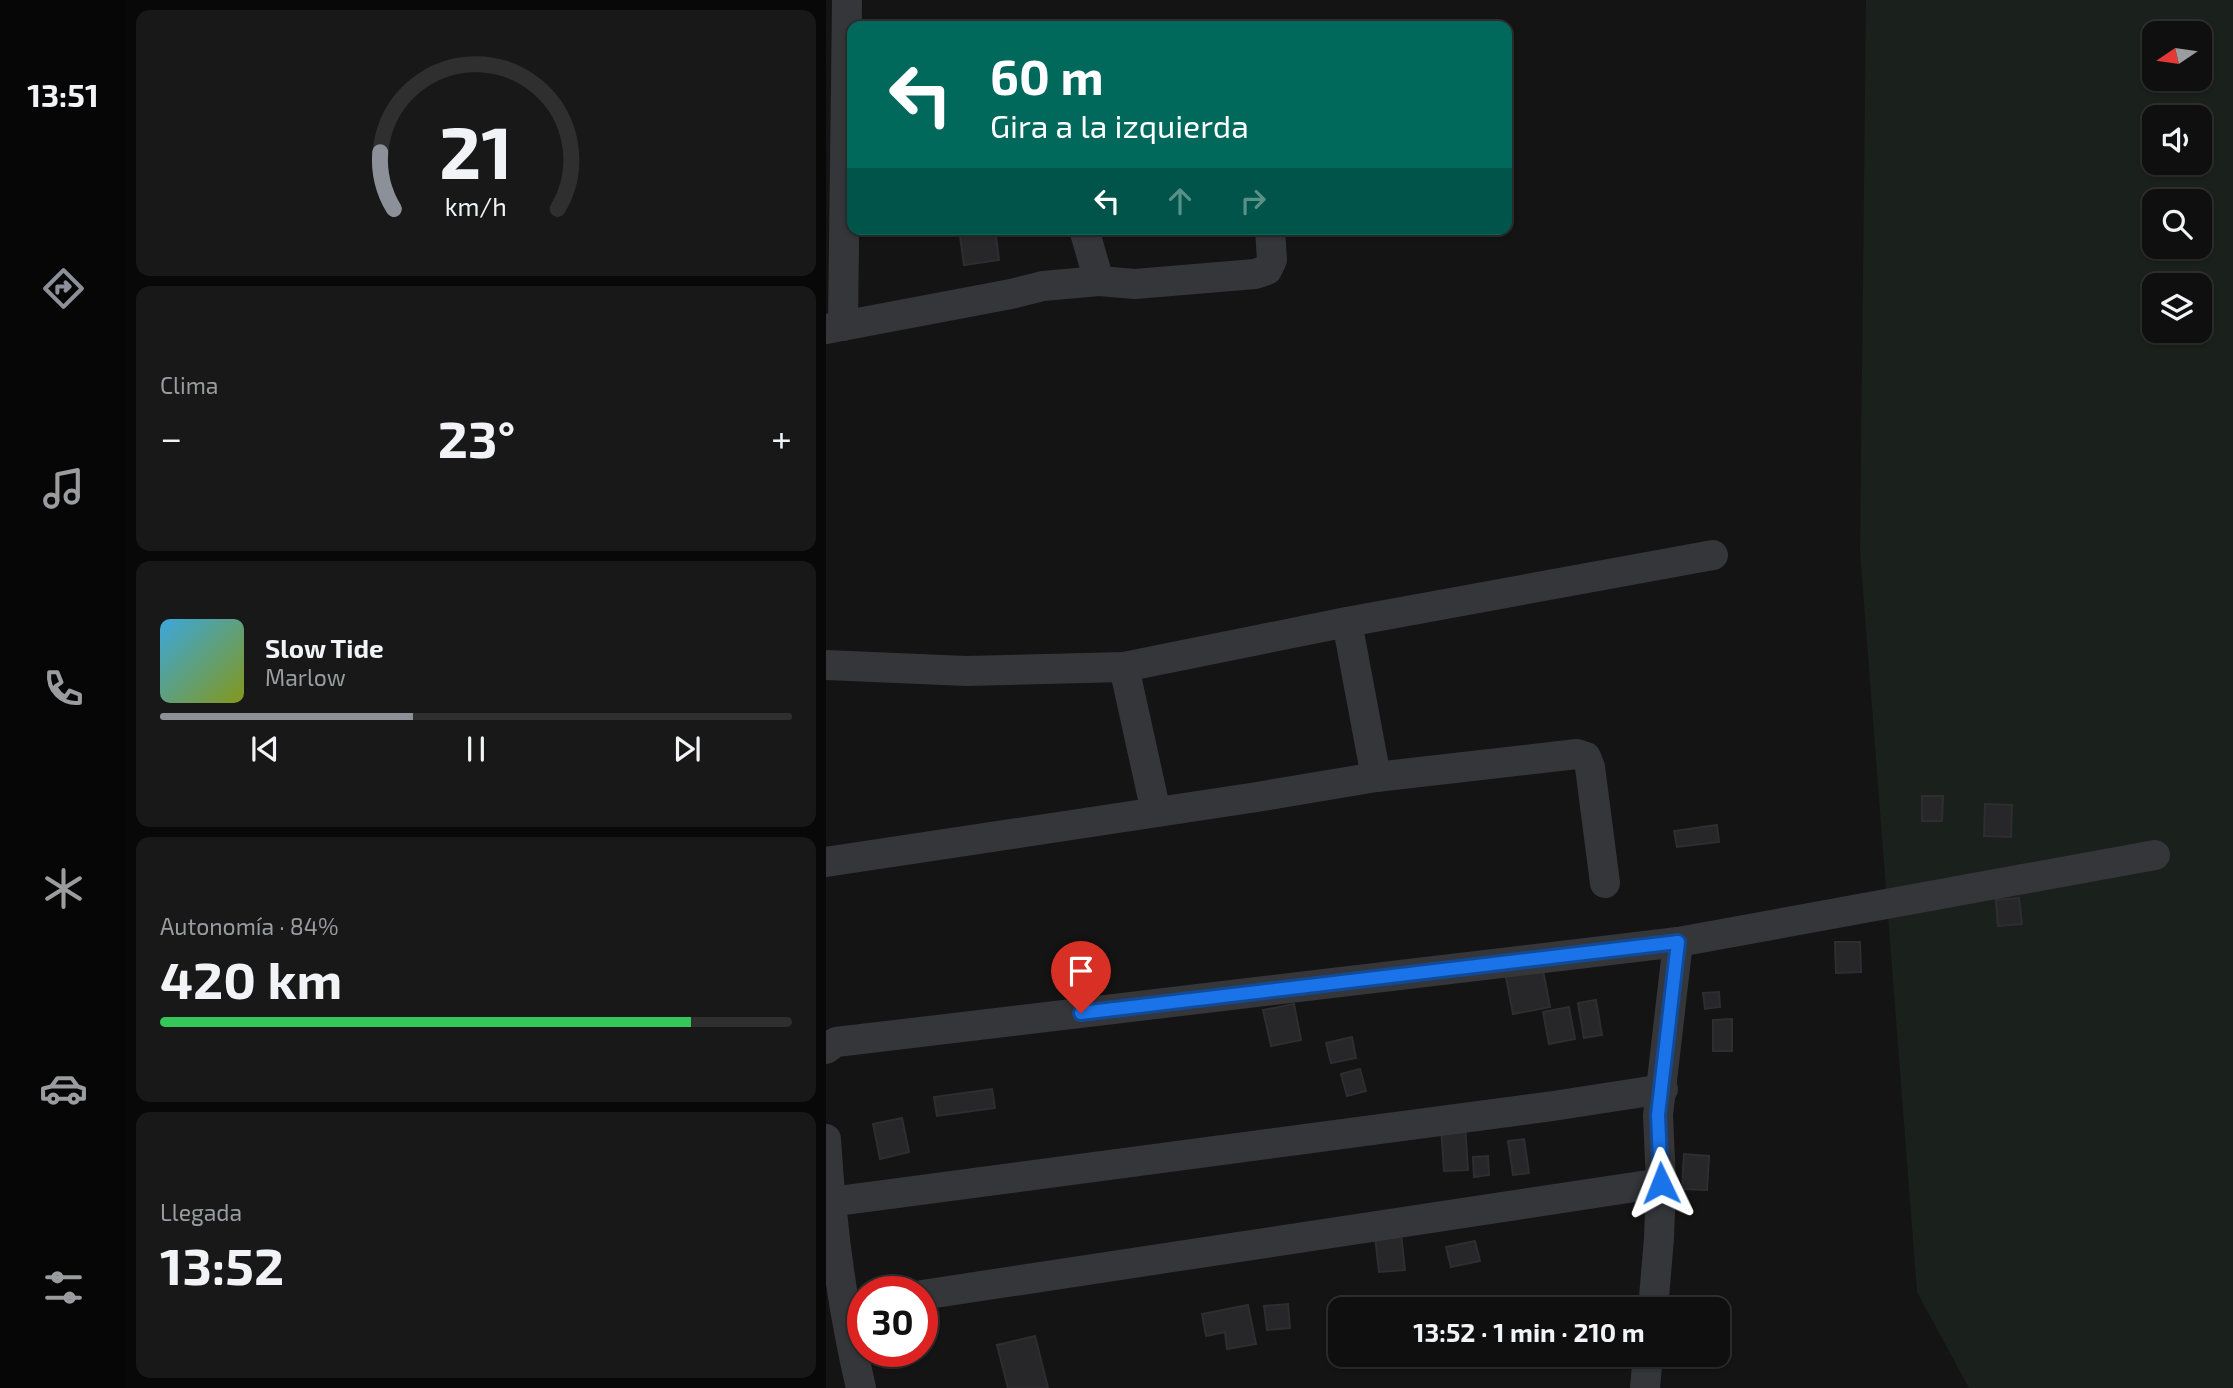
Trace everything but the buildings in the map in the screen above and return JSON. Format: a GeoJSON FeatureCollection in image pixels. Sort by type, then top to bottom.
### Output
{"type":"FeatureCollection","features":[{"type":"Feature","properties":{"kind":"street"},"geometry":{"type":"LineString","coordinates":[[847,0],[847,21]]}},
{"type":"Feature","properties":{"kind":"street"},"geometry":{"type":"LineString","coordinates":[[847,209],[834,327],[1043,286],[1099,281],[1135,284],[1255,274],[1267,270],[1272,260],[1270,235]]}},
{"type":"Feature","properties":{"kind":"street"},"geometry":{"type":"LineString","coordinates":[[1086,235],[1099,281]]}},
{"type":"Feature","properties":{"kind":"street"},"geometry":{"type":"LineString","coordinates":[[826,666],[966,671],[1124,667],[1347,622],[1713,555]]}},
{"type":"Feature","properties":{"kind":"street"},"geometry":{"type":"LineString","coordinates":[[1347,622],[1376,777]]}},
{"type":"Feature","properties":{"kind":"street"},"geometry":{"type":"LineString","coordinates":[[1124,667],[1156,812]]}},
{"type":"Feature","properties":{"kind":"street"},"geometry":{"type":"LineString","coordinates":[[826,862],[1376,777],[1577,754],[1586,757],[1590,767],[1605,883]]}},
{"type":"Feature","properties":{"kind":"street"},"geometry":{"type":"LineString","coordinates":[[826,1049],[836,1042],[850,1040],[1678,942],[2155,855]]}},
{"type":"Feature","properties":{"kind":"street"},"geometry":{"type":"LineString","coordinates":[[1654,1297],[1661,1183],[1658,1115],[1678,942]]}},
{"type":"Feature","properties":{"kind":"street"},"geometry":{"type":"LineString","coordinates":[[830,1202],[1553,1106],[1662,1089]]}},
{"type":"Feature","properties":{"kind":"street"},"geometry":{"type":"LineString","coordinates":[[826,1139],[830,1202],[848,1276]]}},
{"type":"Feature","properties":{"kind":"street"},"geometry":{"type":"LineString","coordinates":[[938,1293],[1661,1183]]}},
{"type":"Feature","properties":{"kind":"street"},"geometry":{"type":"LineString","coordinates":[[847,1322],[838,1340],[861,1388]]}},
{"type":"Feature","properties":{"kind":"street"},"geometry":{"type":"LineString","coordinates":[[1645,1388],[1647,1367]]}},
{"type":"Feature","properties":{"kind":"shaded area"},"geometry":{"type":"Polygon","coordinates":[[[1866,0],[2233,0],[2233,1388],[1969,1388],[1917,1292],[1860,551],[1866,0]]]}},
{"type":"Feature","properties":{"kind":"route"},"geometry":{"type":"LineString","coordinates":[[1081,1013],[1678,942],[1658,1115],[1661,1183]]}}]}
